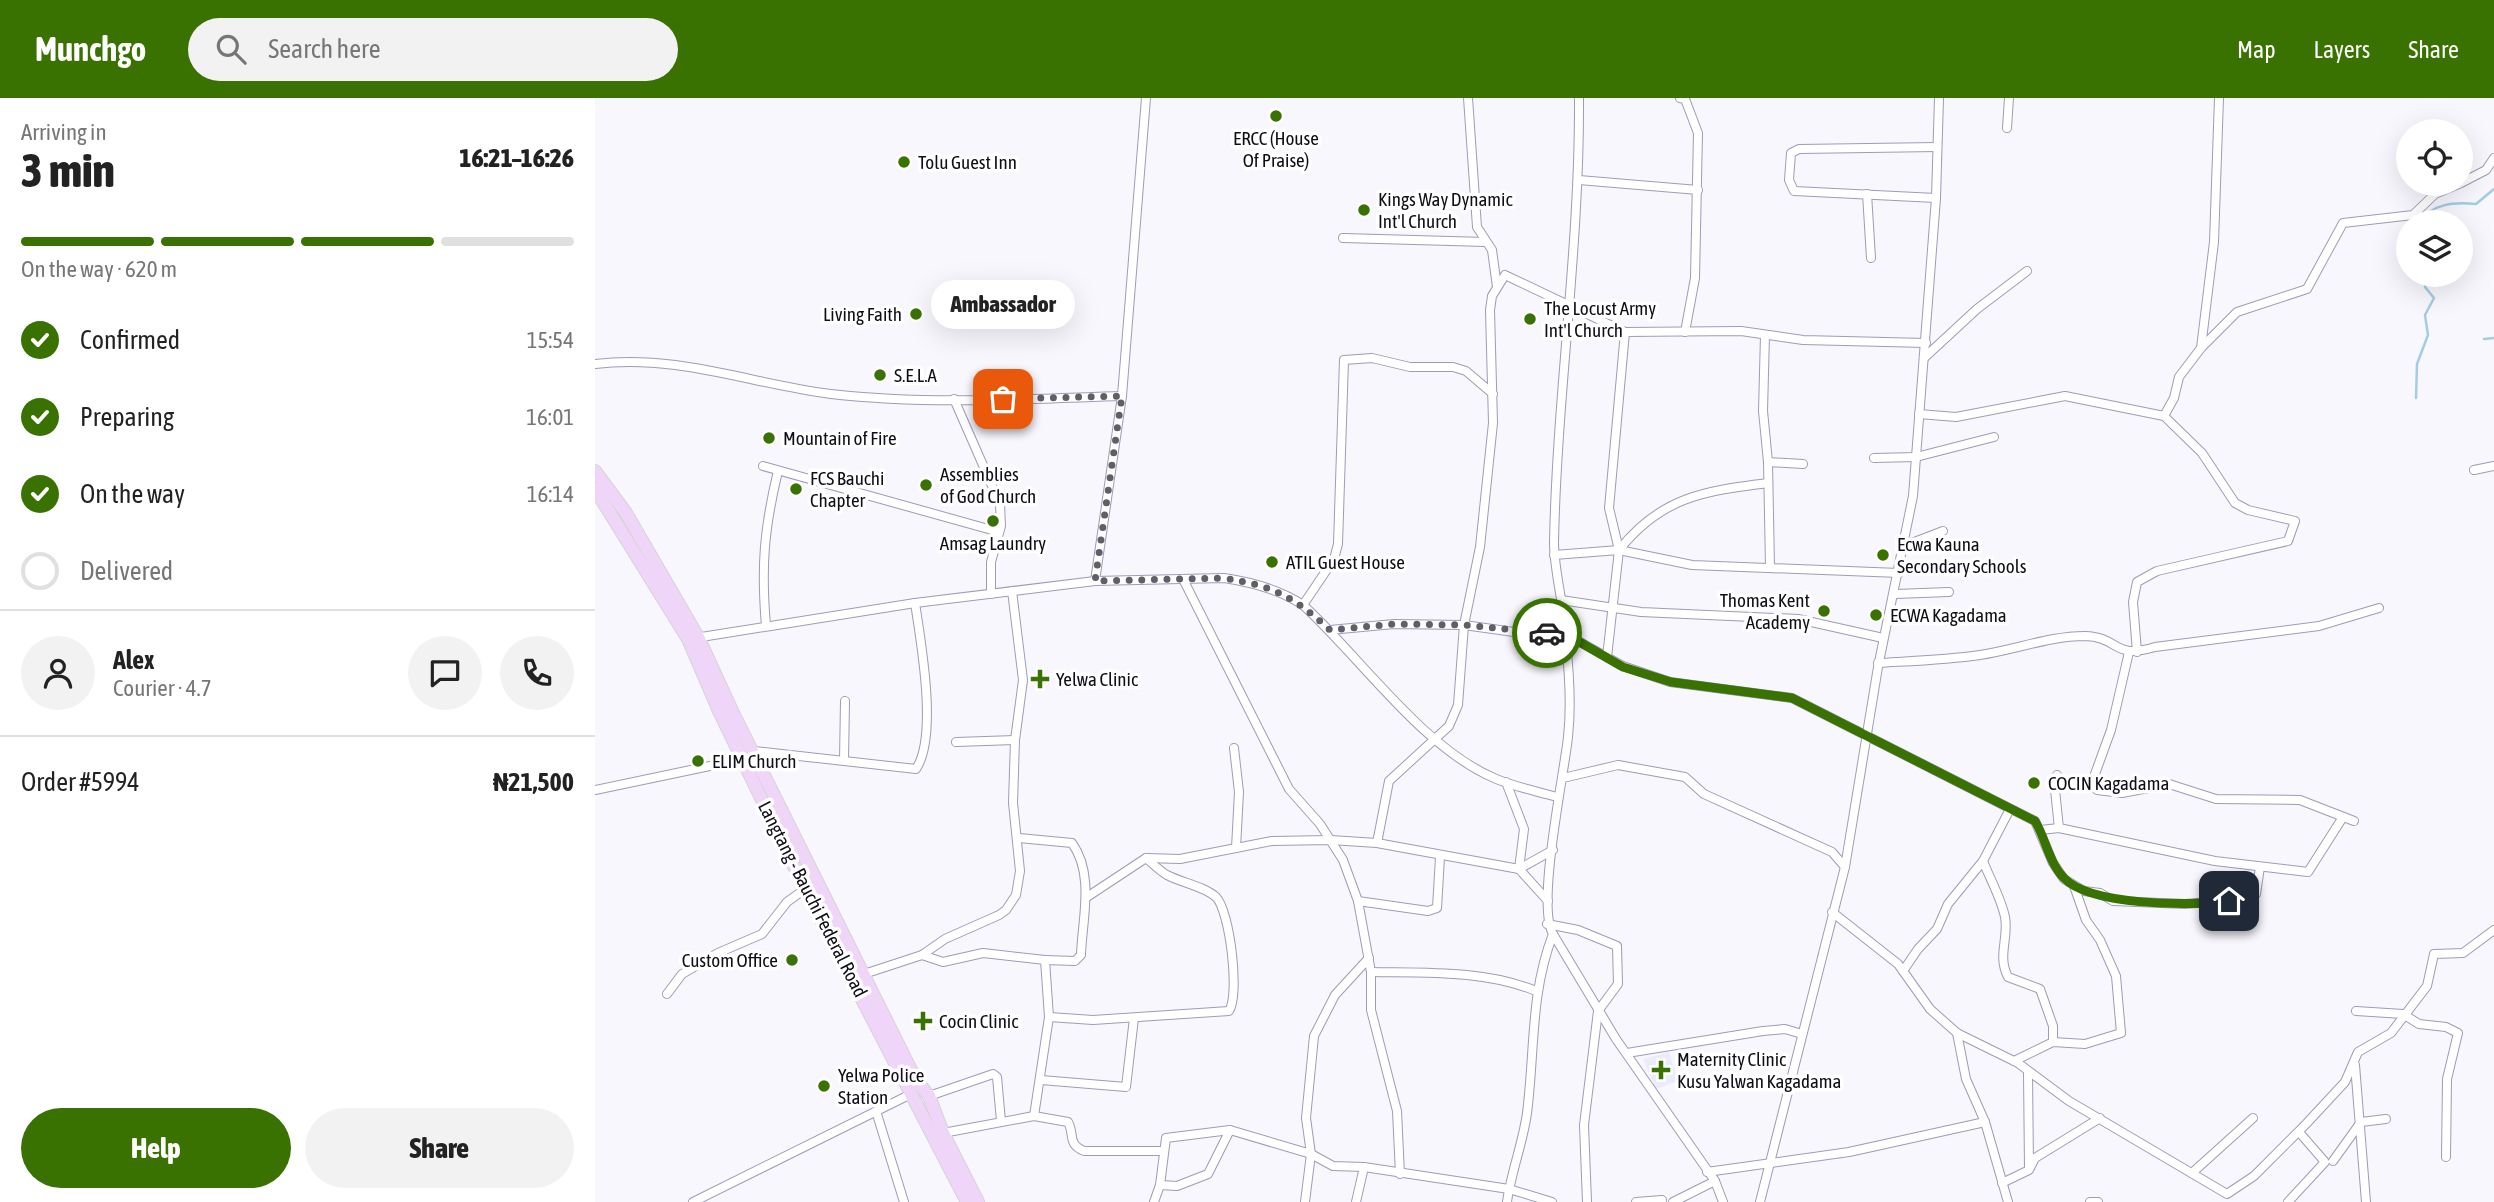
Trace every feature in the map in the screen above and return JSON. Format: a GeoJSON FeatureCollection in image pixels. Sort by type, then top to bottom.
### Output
{"type":"FeatureCollection","features":[{"type":"Feature","properties":{"kind":"main road"},"geometry":{"type":"LineString","coordinates":[[595,471],[627,513],[754,751],[916,1080],[929,1096],[943,1133],[978,1202]]}},
{"type":"Feature","properties":{"kind":"main road","name":"Langtang - Bauchi Federal Road"},"geometry":{"type":"LineString","coordinates":[[595,489],[693,638],[743,759],[805,889],[913,1093],[967,1202]]}},
{"type":"Feature","properties":{"kind":"street"},"geometry":{"type":"LineString","coordinates":[[1095,581],[1122,396],[1146,98]]}},
{"type":"Feature","properties":{"kind":"street"},"geometry":{"type":"LineString","coordinates":[[1468,98],[1477,227],[1494,258],[1497,287]]}},
{"type":"Feature","properties":{"kind":"street"},"geometry":{"type":"LineString","coordinates":[[1579,98],[1579,180],[1554,555],[1561,600],[1570,725],[1563,778],[1557,797],[1546,924],[1598,1011],[1715,1181],[1723,1202]]}},
{"type":"Feature","properties":{"kind":"street"},"geometry":{"type":"LineString","coordinates":[[1680,98],[1685,99],[1698,133],[1695,278],[1685,332]]}},
{"type":"Feature","properties":{"kind":"street"},"geometry":{"type":"LineString","coordinates":[[1760,1202],[1845,867],[1878,663],[1904,546],[1916,457],[1926,343],[1929,260],[1936,198],[1939,98]]}},
{"type":"Feature","properties":{"kind":"street"},"geometry":{"type":"LineString","coordinates":[[2007,128],[2009,98]]}},
{"type":"Feature","properties":{"kind":"street"},"geometry":{"type":"LineString","coordinates":[[2201,348],[2212,267],[2219,98]]}},
{"type":"Feature","properties":{"kind":"street"},"geometry":{"type":"LineString","coordinates":[[1936,198],[1794,191],[1789,180],[1791,153],[1799,149],[1937,147]]}},
{"type":"Feature","properties":{"kind":"street"},"geometry":{"type":"LineString","coordinates":[[2473,176],[2486,170],[2494,158]]}},
{"type":"Feature","properties":{"kind":"street"},"geometry":{"type":"LineString","coordinates":[[1579,180],[1698,190]]}},
{"type":"Feature","properties":{"kind":"street"},"geometry":{"type":"LineString","coordinates":[[1867,194],[1871,258]]}},
{"type":"Feature","properties":{"kind":"street"},"geometry":{"type":"LineString","coordinates":[[2164,416],[2174,398],[2179,377],[2201,348],[2237,312],[2307,289],[2343,223],[2413,215],[2433,196]]}},
{"type":"Feature","properties":{"kind":"street"},"geometry":{"type":"LineString","coordinates":[[1343,238],[1486,242]]}},
{"type":"Feature","properties":{"kind":"street"},"geometry":{"type":"LineString","coordinates":[[1924,358],[1988,300],[2027,271]]}},
{"type":"Feature","properties":{"kind":"street"},"geometry":{"type":"LineString","coordinates":[[1377,843],[1389,781],[1449,726],[1458,705],[1464,625],[1469,615],[1480,547],[1493,394],[1490,310],[1497,287],[1506,275],[1512,275],[1570,307],[1626,332],[1741,331],[1820,341],[1926,343]]}},
{"type":"Feature","properties":{"kind":"street"},"geometry":{"type":"LineString","coordinates":[[1607,657],[1619,550],[1609,508],[1626,332]]}},
{"type":"Feature","properties":{"kind":"street"},"geometry":{"type":"LineString","coordinates":[[1765,335],[1763,411],[1768,462],[1770,567]]}},
{"type":"Feature","properties":{"kind":"street"},"geometry":{"type":"LineString","coordinates":[[1303,605],[1329,568],[1338,544],[1344,360],[1372,358],[1410,367],[1453,367],[1466,371],[1493,394]]}},
{"type":"Feature","properties":{"kind":"street"},"geometry":{"type":"LineString","coordinates":[[595,364],[700,366],[828,393],[954,399],[1122,396]]}},
{"type":"Feature","properties":{"kind":"street"},"geometry":{"type":"LineString","coordinates":[[1919,414],[1957,417],[2065,396],[2164,416],[2202,453],[2233,495],[2235,503],[2248,510],[2295,521],[2288,541],[2157,571],[2137,582],[2133,602],[2133,652],[2111,730],[2091,785],[2097,790],[2122,793],[2169,784],[2216,799],[2300,800],[2354,821]]}},
{"type":"Feature","properties":{"kind":"street"},"geometry":{"type":"LineString","coordinates":[[954,399],[1000,504],[999,532],[991,562],[991,594]]}},
{"type":"Feature","properties":{"kind":"street"},"geometry":{"type":"LineString","coordinates":[[1874,458],[1916,457],[1994,436]]}},
{"type":"Feature","properties":{"kind":"street"},"geometry":{"type":"LineString","coordinates":[[1768,462],[1803,464]]}},
{"type":"Feature","properties":{"kind":"street"},"geometry":{"type":"LineString","coordinates":[[763,466],[999,532]]}},
{"type":"Feature","properties":{"kind":"street"},"geometry":{"type":"LineString","coordinates":[[2474,470],[2494,467]]}},
{"type":"Feature","properties":{"kind":"street"},"geometry":{"type":"LineString","coordinates":[[766,626],[762,556],[765,528],[778,471]]}},
{"type":"Feature","properties":{"kind":"street"},"geometry":{"type":"LineString","coordinates":[[1619,550],[1634,532],[1677,501],[1704,492],[1768,483]]}},
{"type":"Feature","properties":{"kind":"street"},"geometry":{"type":"LineString","coordinates":[[1904,546],[1944,531]]}},
{"type":"Feature","properties":{"kind":"street"},"geometry":{"type":"LineString","coordinates":[[1554,555],[1619,550],[1692,565],[1899,573]]}},
{"type":"Feature","properties":{"kind":"street"},"geometry":{"type":"LineString","coordinates":[[1184,579],[1289,789],[1331,840],[1343,860],[1358,901],[1371,972],[1371,1010],[1397,1111],[1400,1174]]}},
{"type":"Feature","properties":{"kind":"street"},"geometry":{"type":"LineString","coordinates":[[693,638],[915,603],[1095,581],[1240,581],[1286,594],[1303,605],[1435,739],[1465,762],[1506,782],[1557,797]]}},
{"type":"Feature","properties":{"kind":"street"},"geometry":{"type":"LineString","coordinates":[[864,974],[922,955],[946,939],[1006,909],[1016,895],[1020,871],[1019,838],[1013,803],[1015,740],[1023,680],[1012,591]]}},
{"type":"Feature","properties":{"kind":"street"},"geometry":{"type":"LineString","coordinates":[[1895,594],[1949,592]]}},
{"type":"Feature","properties":{"kind":"street"},"geometry":{"type":"LineString","coordinates":[[1561,600],[1654,613],[1798,619],[1883,638]]}},
{"type":"Feature","properties":{"kind":"street"},"geometry":{"type":"LineString","coordinates":[[754,751],[916,769],[923,759],[925,673],[915,603]]}},
{"type":"Feature","properties":{"kind":"street"},"geometry":{"type":"LineString","coordinates":[[1878,663],[1981,655],[2036,641],[2084,636],[2104,639],[2133,652],[2155,646],[2319,626],[2379,608]]}},
{"type":"Feature","properties":{"kind":"street"},"geometry":{"type":"LineString","coordinates":[[1330,630],[1394,624],[1464,625],[1521,633],[1564,633],[1623,667],[1671,682],[1792,698],[1868,734],[1949,780],[1983,792],[2010,810],[2035,821],[2053,863],[2064,879],[2084,891],[2099,893],[2113,901],[2211,904],[2247,899],[2256,894],[2260,867]]}},
{"type":"Feature","properties":{"kind":"street"},"geometry":{"type":"LineString","coordinates":[[844,760],[845,701]]}},
{"type":"Feature","properties":{"kind":"street"},"geometry":{"type":"LineString","coordinates":[[956,742],[1015,740]]}},
{"type":"Feature","properties":{"kind":"street"},"geometry":{"type":"LineString","coordinates":[[1234,748],[1239,792],[1236,848]]}},
{"type":"Feature","properties":{"kind":"street"},"geometry":{"type":"LineString","coordinates":[[595,789],[743,759]]}},
{"type":"Feature","properties":{"kind":"street"},"geometry":{"type":"LineString","coordinates":[[1563,778],[1618,765],[1685,777],[1705,794],[1740,812],[1832,852],[1845,867]]}},
{"type":"Feature","properties":{"kind":"street"},"geometry":{"type":"LineString","coordinates":[[2057,775],[2055,790],[2059,828]]}},
{"type":"Feature","properties":{"kind":"street"},"geometry":{"type":"LineString","coordinates":[[1506,782],[1524,829],[1519,869]]}},
{"type":"Feature","properties":{"kind":"street"},"geometry":{"type":"LineString","coordinates":[[1903,971],[1918,949],[1937,929],[1948,904],[1983,861],[2010,810]]}},
{"type":"Feature","properties":{"kind":"street"},"geometry":{"type":"LineString","coordinates":[[2041,830],[2059,828],[2215,861],[2308,872],[2343,817]]}},
{"type":"Feature","properties":{"kind":"street"},"geometry":{"type":"LineString","coordinates":[[922,955],[943,962],[983,953],[1075,961],[1081,955],[1087,897],[1080,858],[1072,843],[1019,838]]}},
{"type":"Feature","properties":{"kind":"street"},"geometry":{"type":"LineString","coordinates":[[1087,897],[1146,858],[1180,859],[1272,841],[1331,840],[1377,843],[1440,857],[1480,860],[1519,869],[1548,901]]}},
{"type":"Feature","properties":{"kind":"street"},"geometry":{"type":"LineString","coordinates":[[1519,869],[1553,850]]}},
{"type":"Feature","properties":{"kind":"street"},"geometry":{"type":"LineString","coordinates":[[1358,901],[1428,911],[1437,908],[1440,857]]}},
{"type":"Feature","properties":{"kind":"street"},"geometry":{"type":"LineString","coordinates":[[1049,1017],[1093,1020],[1134,1018],[1229,1011],[1234,1004],[1233,973],[1223,905],[1214,895],[1166,874],[1146,858]]}},
{"type":"Feature","properties":{"kind":"street"},"geometry":{"type":"LineString","coordinates":[[1983,861],[2005,916],[2002,952],[2004,969],[2008,977],[2040,989],[2053,1026],[2053,1042]]}},
{"type":"Feature","properties":{"kind":"street"},"geometry":{"type":"LineString","coordinates":[[2014,1061],[2053,1042],[2085,1044],[2121,1033],[2116,976],[2100,940],[2086,920],[2074,886]]}},
{"type":"Feature","properties":{"kind":"street"},"geometry":{"type":"LineString","coordinates":[[667,994],[682,974],[718,953],[762,934],[787,902],[805,889]]}},
{"type":"Feature","properties":{"kind":"street"},"geometry":{"type":"LineString","coordinates":[[1832,912],[1880,948],[1903,971],[1930,1009],[1957,1033],[2014,1061],[2028,1073],[2229,1198],[2299,1132],[2345,1082],[2355,1065],[2358,1052],[2385,1039],[2427,985],[2434,954],[2463,953],[2494,930]]}},
{"type":"Feature","properties":{"kind":"street"},"geometry":{"type":"LineString","coordinates":[[1546,924],[1578,930],[1617,946],[1618,984],[1598,1011],[1584,1125],[1587,1202]]}},
{"type":"Feature","properties":{"kind":"street"},"geometry":{"type":"LineString","coordinates":[[1507,1202],[1526,1121],[1536,991],[1540,968],[1553,934]]}},
{"type":"Feature","properties":{"kind":"street"},"geometry":{"type":"LineString","coordinates":[[1305,1202],[1311,1154],[1306,1118],[1309,1062],[1318,1023],[1352,972],[1369,958]]}},
{"type":"Feature","properties":{"kind":"street"},"geometry":{"type":"LineString","coordinates":[[1034,1116],[1049,1017],[1045,960]]}},
{"type":"Feature","properties":{"kind":"street"},"geometry":{"type":"LineString","coordinates":[[1371,972],[1490,978],[1515,982],[1536,991]]}},
{"type":"Feature","properties":{"kind":"street"},"geometry":{"type":"LineString","coordinates":[[2356,1011],[2403,1014],[2419,1024],[2446,1027],[2458,1033],[2447,1079],[2446,1157]]}},
{"type":"Feature","properties":{"kind":"street"},"geometry":{"type":"LineString","coordinates":[[1041,1080],[1126,1087],[1134,1018]]}},
{"type":"Feature","properties":{"kind":"street"},"geometry":{"type":"LineString","coordinates":[[1627,1053],[1763,1031],[1785,1029],[1802,1034]]}},
{"type":"Feature","properties":{"kind":"street"},"geometry":{"type":"LineString","coordinates":[[1957,1033],[1966,1079],[1985,1122],[2008,1202]]}},
{"type":"Feature","properties":{"kind":"street"},"geometry":{"type":"LineString","coordinates":[[2355,1065],[2366,1202]]}},
{"type":"Feature","properties":{"kind":"street"},"geometry":{"type":"LineString","coordinates":[[2028,1073],[2029,1170]]}},
{"type":"Feature","properties":{"kind":"street"},"geometry":{"type":"LineString","coordinates":[[929,1096],[993,1074],[997,1077],[1001,1121]]}},
{"type":"Feature","properties":{"kind":"street"},"geometry":{"type":"LineString","coordinates":[[693,1202],[913,1093]]}},
{"type":"Feature","properties":{"kind":"street"},"geometry":{"type":"LineString","coordinates":[[876,1111],[904,1202]]}},
{"type":"Feature","properties":{"kind":"street"},"geometry":{"type":"LineString","coordinates":[[943,1133],[1034,1116],[1068,1122],[1070,1138],[1076,1148],[1084,1151],[1164,1151]]}},
{"type":"Feature","properties":{"kind":"street"},"geometry":{"type":"LineString","coordinates":[[2002,1183],[2029,1170],[2035,1158],[2099,1118]]}},
{"type":"Feature","properties":{"kind":"street"},"geometry":{"type":"LineString","coordinates":[[2192,1173],[2253,1118]]}},
{"type":"Feature","properties":{"kind":"street"},"geometry":{"type":"LineString","coordinates":[[2333,1161],[2361,1122],[2386,1119]]}},
{"type":"Feature","properties":{"kind":"street"},"geometry":{"type":"LineString","coordinates":[[1707,1172],[1772,1160],[1849,1152],[1985,1122]]}},
{"type":"Feature","properties":{"kind":"street"},"geometry":{"type":"LineString","coordinates":[[1160,1185],[1177,1186],[1208,1174],[1230,1130]]}},
{"type":"Feature","properties":{"kind":"street"},"geometry":{"type":"LineString","coordinates":[[1154,1202],[1160,1185],[1166,1138],[1230,1130],[1311,1154],[1333,1166],[1364,1167],[1509,1189],[1552,1202]]}},
{"type":"Feature","properties":{"kind":"street"},"geometry":{"type":"LineString","coordinates":[[2288,1202],[2325,1162],[2299,1132]]}},
{"type":"Feature","properties":{"kind":"street"},"geometry":{"type":"LineString","coordinates":[[1356,1202],[1364,1167]]}},
{"type":"Feature","properties":{"kind":"street"},"geometry":{"type":"LineString","coordinates":[[1672,1202],[1715,1181]]}},
{"type":"Feature","properties":{"kind":"street"},"geometry":{"type":"LineString","coordinates":[[1636,1202],[1662,1201]]}},
{"type":"Feature","properties":{"kind":"street"},"geometry":{"type":"LineString","coordinates":[[2090,1202],[2098,1202]]}},
{"type":"Feature","properties":{"kind":"shaded area","name":"Maternity Clinic Kusu Yalwan Kagadama"},"geometry":{"type":"Polygon","coordinates":[[[1669,1052],[1678,1081],[1656,1089],[1643,1059],[1669,1052]]]}},
{"type":"Feature","properties":{"kind":"waterway"},"geometry":{"type":"LineString","coordinates":[[2433,210],[2445,205],[2476,204],[2494,189]]}},
{"type":"Feature","properties":{"kind":"waterway"},"geometry":{"type":"LineString","coordinates":[[2416,398],[2417,364],[2428,335],[2425,315],[2434,298],[2425,287]]}},
{"type":"Feature","properties":{"kind":"waterway"},"geometry":{"type":"LineString","coordinates":[[2484,339],[2494,338]]}},
{"type":"Feature","properties":{"kind":"way so far"},"geometry":{"type":"LineString","coordinates":[[1003,399],[1122,396],[1095,581],[1223,578],[1240,581],[1286,594],[1303,605],[1330,630],[1394,624],[1464,625],[1521,633],[1547,633]]}},
{"type":"Feature","properties":{"kind":"place","name":"ERCC (House Of Praise)"},"geometry":{"type":"Point","coordinates":[1276,116]}},
{"type":"Feature","properties":{"kind":"place","name":"Tolu Guest Inn"},"geometry":{"type":"Point","coordinates":[904,162]}},
{"type":"Feature","properties":{"kind":"place","name":"Kings Way Dynamic Int'l Church"},"geometry":{"type":"Point","coordinates":[1364,210]}},
{"type":"Feature","properties":{"kind":"place","name":"Living Faith"},"geometry":{"type":"Point","coordinates":[916,314]}},
{"type":"Feature","properties":{"kind":"place","name":"The Locust Army Int'l Church"},"geometry":{"type":"Point","coordinates":[1530,319]}},
{"type":"Feature","properties":{"kind":"place","name":"S.E.L.A"},"geometry":{"type":"Point","coordinates":[880,375]}},
{"type":"Feature","properties":{"kind":"place","name":"Ambassador"},"geometry":{"type":"Point","coordinates":[1003,399]}},
{"type":"Feature","properties":{"kind":"place","name":"Mountain of Fire"},"geometry":{"type":"Point","coordinates":[769,438]}},
{"type":"Feature","properties":{"kind":"place","name":"Assemblies of God Church"},"geometry":{"type":"Point","coordinates":[926,485]}},
{"type":"Feature","properties":{"kind":"place","name":"FCS Bauchi Chapter"},"geometry":{"type":"Point","coordinates":[796,489]}},
{"type":"Feature","properties":{"kind":"place","name":"Amsag Laundry"},"geometry":{"type":"Point","coordinates":[993,521]}},
{"type":"Feature","properties":{"kind":"place","name":"Ecwa Kauna Secondary Schools"},"geometry":{"type":"Point","coordinates":[1883,555]}},
{"type":"Feature","properties":{"kind":"place","name":"ATIL Guest House"},"geometry":{"type":"Point","coordinates":[1272,562]}},
{"type":"Feature","properties":{"kind":"place","name":"Thomas Kent Academy"},"geometry":{"type":"Point","coordinates":[1824,611]}},
{"type":"Feature","properties":{"kind":"place","name":"ECWA Kagadama"},"geometry":{"type":"Point","coordinates":[1876,615]}},
{"type":"Feature","properties":{"kind":"place","name":"Yelwa Clinic"},"geometry":{"type":"Point","coordinates":[1040,679]}},
{"type":"Feature","properties":{"kind":"place","name":"ELIM Church"},"geometry":{"type":"Point","coordinates":[698,761]}},
{"type":"Feature","properties":{"kind":"place","name":"COCIN Kagadama"},"geometry":{"type":"Point","coordinates":[2034,783]}},
{"type":"Feature","properties":{"kind":"place","name":"Custom Office"},"geometry":{"type":"Point","coordinates":[792,960]}},
{"type":"Feature","properties":{"kind":"place","name":"Cocin Clinic"},"geometry":{"type":"Point","coordinates":[923,1021]}},
{"type":"Feature","properties":{"kind":"place","name":"Maternity Clinic Kusu Yalwan Kagadama"},"geometry":{"type":"Point","coordinates":[1661,1070]}},
{"type":"Feature","properties":{"kind":"place","name":"Yelwa Police Station"},"geometry":{"type":"Point","coordinates":[824,1086]}},
{"type":"Feature","properties":{"kind":"route"},"geometry":{"type":"LineString","coordinates":[[1547,633],[1564,633],[1623,667],[1671,682],[1792,698],[1868,734],[1949,780],[1983,792],[2010,810],[2035,821],[2053,863],[2064,879],[2084,891],[2099,893],[2113,901],[2185,904],[2229,901]]}}]}
